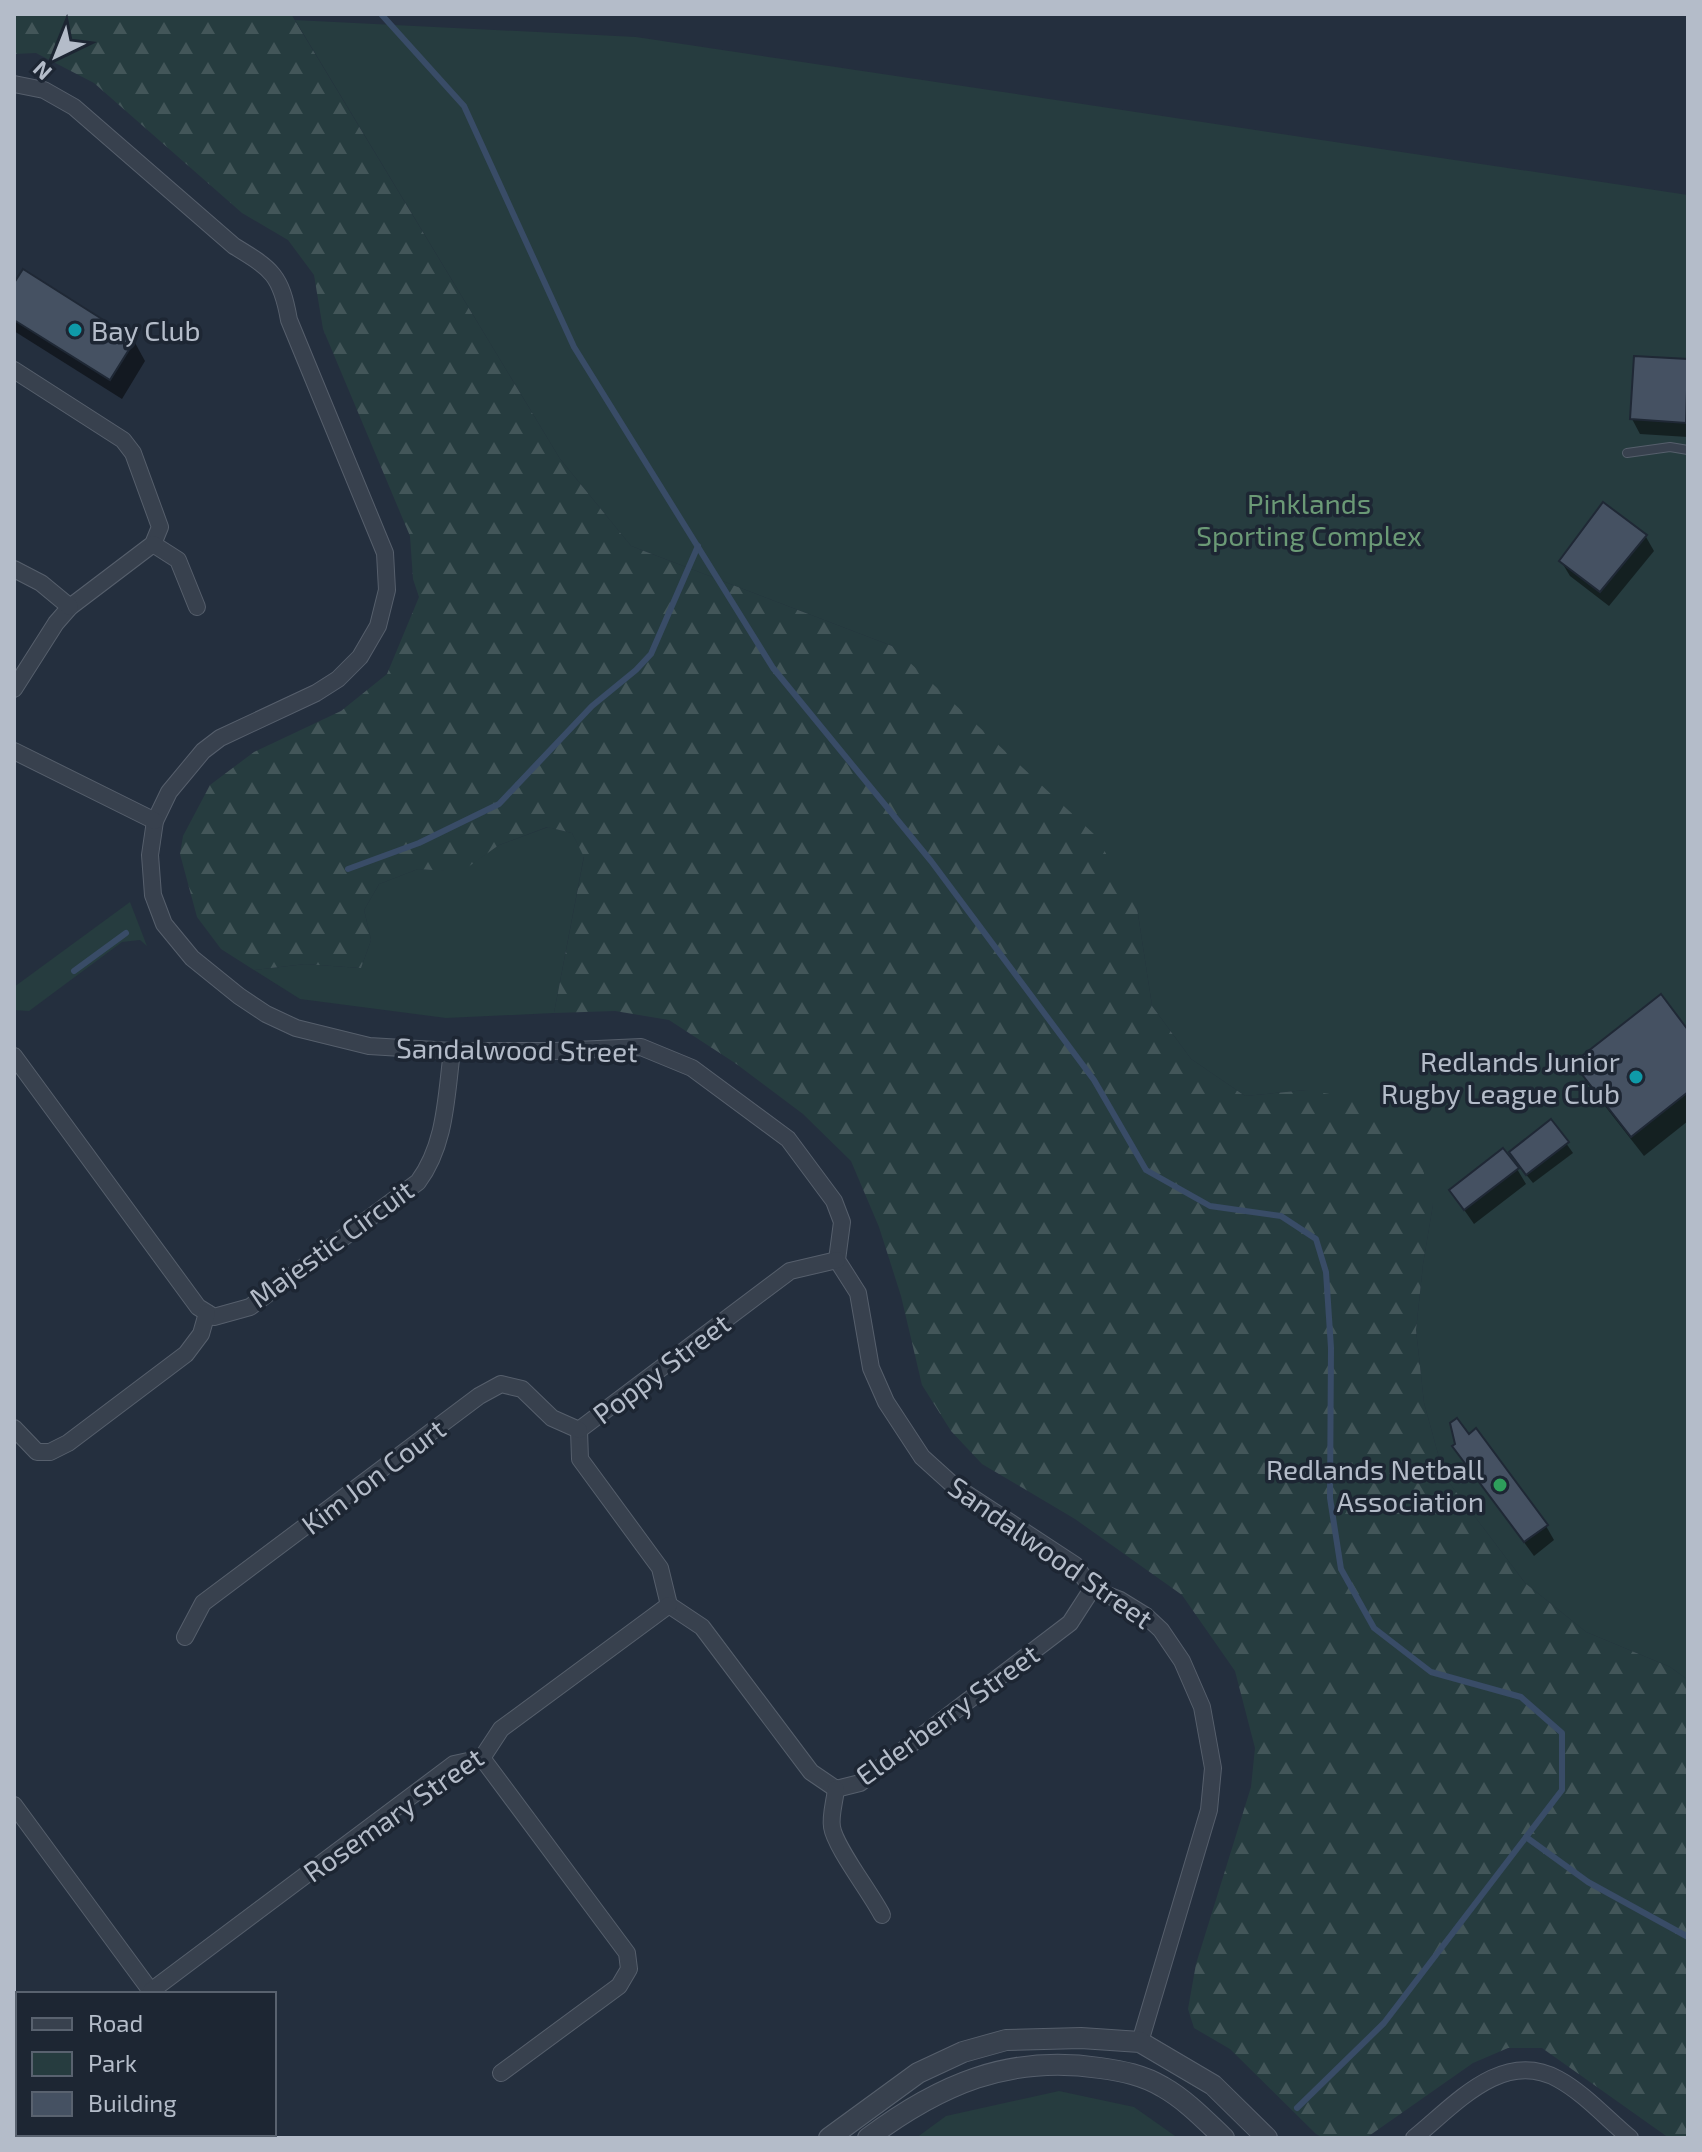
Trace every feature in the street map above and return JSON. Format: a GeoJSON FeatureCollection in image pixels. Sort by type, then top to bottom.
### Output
{"type":"FeatureCollection","features":[{"type":"Feature","properties":{"kind":"street"},"geometry":{"type":"LineString","coordinates":[[14,84],[44,90],[74,107],[234,246],[264,263],[277,278],[285,297],[289,320],[385,553],[387,590],[378,626],[360,657],[338,679],[316,693],[220,738],[203,751],[169,792],[155,821],[14,751]]}},
{"type":"Feature","properties":{"kind":"street"},"geometry":{"type":"LineString","coordinates":[[14,370],[123,440],[133,453],[160,527],[153,544],[70,607],[56,623],[14,689]]}},
{"type":"Feature","properties":{"kind":"street"},"geometry":{"type":"LineString","coordinates":[[153,544],[178,560],[197,607]]}},
{"type":"Feature","properties":{"kind":"street"},"geometry":{"type":"LineString","coordinates":[[14,569],[41,583],[70,607]]}},
{"type":"Feature","properties":{"kind":"street","name":"Sandalwood Street"},"geometry":{"type":"LineString","coordinates":[[155,821],[150,855],[153,895],[164,924],[176,941],[214,976],[266,1014],[296,1028],[369,1046],[452,1051],[641,1047],[692,1068],[788,1139],[834,1201],[842,1222],[837,1260],[858,1293],[871,1368],[886,1402],[922,1457],[953,1485],[1075,1565],[1092,1589],[1120,1600],[1146,1616],[1182,1661],[1202,1707],[1213,1768],[1209,1810],[1140,2042]]}},
{"type":"Feature","properties":{"kind":"street","name":"Majestic Circuit"},"geometry":{"type":"LineString","coordinates":[[207,1313],[214,1317],[250,1307],[418,1182],[431,1164],[441,1136],[452,1051]]}},
{"type":"Feature","properties":{"kind":"street"},"geometry":{"type":"LineString","coordinates":[[14,1056],[198,1307],[207,1313],[201,1334],[186,1354],[68,1443],[50,1452],[37,1452],[14,1428]]}},
{"type":"Feature","properties":{"kind":"street","name":"Poppy Street"},"geometry":{"type":"LineString","coordinates":[[669,1605],[660,1568],[580,1459],[579,1430],[790,1271],[837,1260]]}},
{"type":"Feature","properties":{"kind":"street","name":"Kim Jon Court"},"geometry":{"type":"LineString","coordinates":[[185,1637],[203,1603],[479,1396],[501,1384],[522,1389],[552,1418],[579,1430]]}},
{"type":"Feature","properties":{"kind":"street","name":"Elderberry Street"},"geometry":{"type":"LineString","coordinates":[[669,1605],[702,1627],[811,1772],[836,1789],[860,1783],[1070,1623],[1092,1589]]}},
{"type":"Feature","properties":{"kind":"street","name":"Rosemary Street"},"geometry":{"type":"LineString","coordinates":[[152,1992],[454,1764],[482,1758],[501,1729],[669,1605]]}},
{"type":"Feature","properties":{"kind":"street"},"geometry":{"type":"LineString","coordinates":[[482,1758],[627,1953],[629,1969],[619,1986],[501,2073]]}},
{"type":"Feature","properties":{"kind":"street"},"geometry":{"type":"LineString","coordinates":[[836,1789],[832,1826],[839,1844],[882,1915]]}},
{"type":"Feature","properties":{"kind":"street"},"geometry":{"type":"LineString","coordinates":[[14,1805],[152,1992]]}},
{"type":"Feature","properties":{"kind":"street"},"geometry":{"type":"LineString","coordinates":[[829,2138],[918,2073],[963,2052],[1006,2040],[1081,2038],[1140,2042],[1213,2085],[1267,2138]]}},
{"type":"Feature","properties":{"kind":"street"},"geometry":{"type":"LineString","coordinates":[[1132,2073],[1140,2042]]}},
{"type":"Feature","properties":{"kind":"street"},"geometry":{"type":"LineString","coordinates":[[868,2138],[903,2112],[941,2090],[978,2075],[1024,2066],[1077,2064],[1132,2073],[1164,2087],[1224,2138]]}},
{"type":"Feature","properties":{"kind":"street"},"geometry":{"type":"LineString","coordinates":[[1414,2138],[1470,2090],[1500,2074],[1529,2069],[1558,2079],[1630,2138]]}},
{"type":"Feature","properties":{"kind":"lane"},"geometry":{"type":"LineString","coordinates":[[1627,453],[1670,447],[1688,450]]}},
{"type":"Feature","properties":{"kind":"green space"},"geometry":{"type":"Polygon","coordinates":[[[14,14],[291,14],[560,459],[631,546],[892,646],[1096,836],[1137,908],[1152,1006],[1191,1059],[1245,1096],[1307,1090],[1363,1100],[1416,1146],[1433,1204],[1416,1330],[1424,1403],[1444,1476],[1525,1583],[1586,1632],[1670,1667],[1688,1680],[1688,2138],[1669,2138],[1542,2048],[1508,2048],[1473,2063],[1366,2138],[1324,2138],[1316,2134],[1230,2049],[1194,2028],[1188,2009],[1196,1964],[1251,1787],[1255,1748],[1235,1671],[1182,1595],[1075,1519],[982,1464],[951,1431],[922,1385],[901,1296],[879,1227],[851,1161],[803,1114],[735,1063],[669,1020],[615,1011],[554,1013],[584,857],[572,833],[547,827],[499,845],[461,872],[418,869],[379,884],[364,910],[371,940],[361,968],[305,964],[254,970],[221,949],[197,917],[180,854],[183,836],[210,785],[254,752],[341,711],[387,674],[419,597],[413,579],[410,536],[323,329],[314,275],[288,240],[242,213],[94,83],[36,53],[14,54],[14,14]]]}},
{"type":"Feature","properties":{"kind":"green space","name":"Pinklands Sporting Complex"},"geometry":{"type":"Polygon","coordinates":[[[295,20],[636,37],[1688,195],[1688,1680],[1670,1667],[1586,1632],[1525,1583],[1444,1476],[1424,1403],[1416,1330],[1433,1204],[1307,1090],[1245,1096],[1191,1059],[1152,1006],[1137,908],[892,646],[631,546],[560,459],[295,20]]]}},
{"type":"Feature","properties":{"kind":"green space"},"geometry":{"type":"Polygon","coordinates":[[[548,827],[572,833],[584,856],[554,1013],[446,1018],[300,999],[254,970],[305,964],[361,968],[371,940],[364,910],[379,884],[418,869],[461,871],[499,845],[548,827]]]}},
{"type":"Feature","properties":{"kind":"green space"},"geometry":{"type":"Polygon","coordinates":[[[130,902],[147,946],[140,940],[122,942],[29,1011],[14,1010],[14,987],[130,902]]]}},
{"type":"Feature","properties":{"kind":"green space"},"geometry":{"type":"Polygon","coordinates":[[[1059,2091],[1134,2107],[1178,2138],[916,2138],[946,2116],[1059,2091]]]}},
{"type":"Feature","properties":{"kind":"building","name":"Bay Club"},"geometry":{"type":"Polygon","coordinates":[[[23,269],[135,340],[110,380],[14,320],[14,283],[23,269]]]}},
{"type":"Feature","properties":{"kind":"building"},"geometry":{"type":"Polygon","coordinates":[[[1634,356],[1688,359],[1686,423],[1630,419],[1634,356]]]}},
{"type":"Feature","properties":{"kind":"building"},"geometry":{"type":"Polygon","coordinates":[[[1603,502],[1647,535],[1600,592],[1559,561],[1603,502]]]}},
{"type":"Feature","properties":{"kind":"building","name":"Redlands Junior Rugby League Club"},"geometry":{"type":"Polygon","coordinates":[[[1661,994],[1688,1030],[1688,1092],[1631,1137],[1573,1063],[1661,994]]]}},
{"type":"Feature","properties":{"kind":"building"},"geometry":{"type":"Polygon","coordinates":[[[1551,1119],[1569,1142],[1526,1175],[1509,1152],[1551,1119]]]}},
{"type":"Feature","properties":{"kind":"building"},"geometry":{"type":"Polygon","coordinates":[[[1503,1148],[1519,1168],[1464,1210],[1449,1190],[1503,1148]]]}},
{"type":"Feature","properties":{"kind":"building","name":"Redlands Netball Association"},"geometry":{"type":"Polygon","coordinates":[[[1457,1418],[1469,1434],[1476,1428],[1548,1525],[1524,1542],[1452,1446],[1455,1444],[1450,1423],[1457,1418]]]}},
{"type":"Feature","properties":{"kind":"waterway"},"geometry":{"type":"LineString","coordinates":[[381,14],[464,106],[574,347],[773,668],[931,861],[1094,1080],[1146,1170],[1210,1206],[1281,1216],[1316,1239],[1326,1272],[1331,1348],[1330,1498],[1341,1569],[1374,1628],[1431,1672],[1521,1697],[1562,1733],[1562,1790],[1384,2023],[1297,2108]]}},
{"type":"Feature","properties":{"kind":"waterway"},"geometry":{"type":"LineString","coordinates":[[348,869],[419,843],[499,804],[592,706],[651,654],[698,546]]}},
{"type":"Feature","properties":{"kind":"waterway"},"geometry":{"type":"LineString","coordinates":[[74,971],[126,933]]}},
{"type":"Feature","properties":{"kind":"waterway"},"geometry":{"type":"LineString","coordinates":[[1526,1837],[1588,1882],[1688,1937]]}},
{"type":"Feature","properties":{"kind":"place","name":"Bay Club"},"geometry":{"type":"Point","coordinates":[75,330]}},
{"type":"Feature","properties":{"kind":"place","name":"Redlands Junior Rugby League Club"},"geometry":{"type":"Point","coordinates":[1636,1077]}},
{"type":"Feature","properties":{"kind":"place","name":"Redlands Netball Association"},"geometry":{"type":"Point","coordinates":[1500,1485]}}]}
